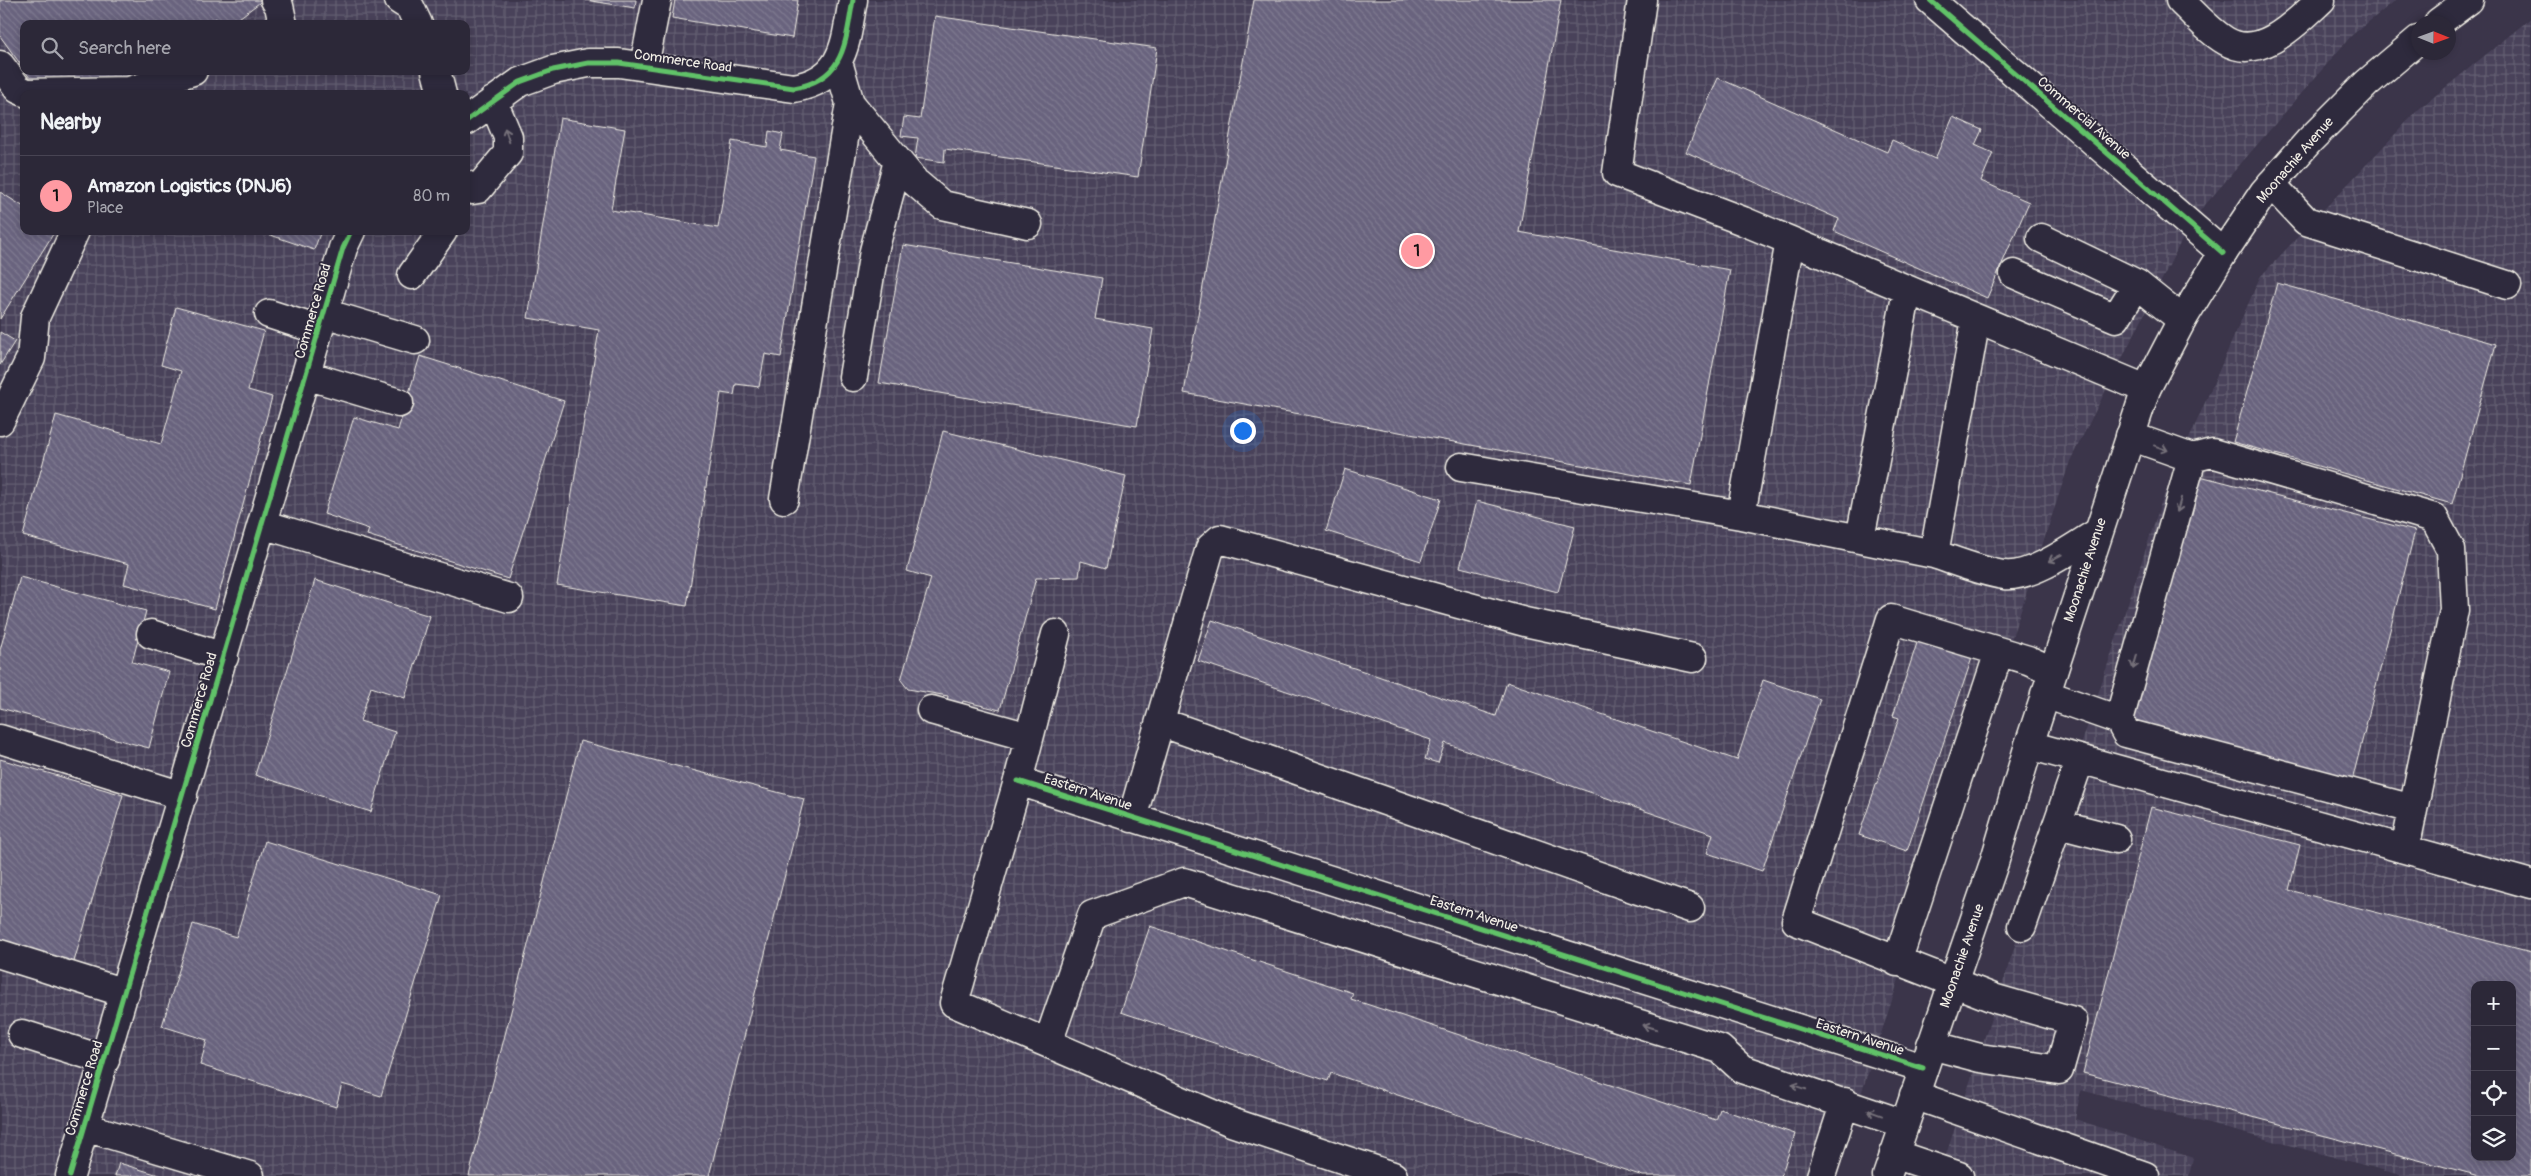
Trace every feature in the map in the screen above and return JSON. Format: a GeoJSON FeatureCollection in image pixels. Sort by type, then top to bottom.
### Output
{"type":"FeatureCollection","features":[{"type":"Feature","properties":{"kind":"street"},"geometry":{"type":"LineString","coordinates":[[275,0],[279,6],[281,20]]}},
{"type":"Feature","properties":{"kind":"street"},"geometry":{"type":"LineString","coordinates":[[399,0],[410,7],[416,20]]}},
{"type":"Feature","properties":{"kind":"street"},"geometry":{"type":"LineString","coordinates":[[644,66],[657,0]]}},
{"type":"Feature","properties":{"kind":"street","name":"Commerce Road"},"geometry":{"type":"LineString","coordinates":[[470,118],[520,82],[553,70],[588,63],[619,63],[644,66],[794,88],[810,85],[825,76],[838,62],[844,46],[853,0]]}},
{"type":"Feature","properties":{"kind":"street"},"geometry":{"type":"LineString","coordinates":[[1642,0],[1617,173],[1790,241],[2146,389]]}},
{"type":"Feature","properties":{"kind":"street","name":"Commercial Avenue"},"geometry":{"type":"LineString","coordinates":[[1930,0],[2223,253]]}},
{"type":"Feature","properties":{"kind":"street"},"geometry":{"type":"LineString","coordinates":[[2180,0],[2226,42],[2242,47],[2275,40],[2321,0]]}},
{"type":"Feature","properties":{"kind":"street","name":"Moonachie Avenue"},"geometry":{"type":"LineString","coordinates":[[1890,1165],[1994,863],[2049,682],[2146,389],[2182,320],[2223,253],[2271,184],[2309,141],[2367,83],[2411,46]]}},
{"type":"Feature","properties":{"kind":"street"},"geometry":{"type":"LineString","coordinates":[[838,62],[850,103],[915,182],[942,205],[1028,224]]}},
{"type":"Feature","properties":{"kind":"street"},"geometry":{"type":"LineString","coordinates":[[0,65],[20,90]]}},
{"type":"Feature","properties":{"kind":"street"},"geometry":{"type":"LineString","coordinates":[[132,90],[181,75]]}},
{"type":"Feature","properties":{"kind":"street"},"geometry":{"type":"LineString","coordinates":[[437,75],[441,90]]}},
{"type":"Feature","properties":{"kind":"street"},"geometry":{"type":"LineString","coordinates":[[470,191],[478,189],[508,153],[508,137],[492,102]]}},
{"type":"Feature","properties":{"kind":"street"},"geometry":{"type":"LineString","coordinates":[[784,499],[850,103]]}},
{"type":"Feature","properties":{"kind":"street"},"geometry":{"type":"LineString","coordinates":[[853,377],[874,250],[898,161]]}},
{"type":"Feature","properties":{"kind":"street"},"geometry":{"type":"LineString","coordinates":[[2271,184],[2306,221],[2507,285]]}},
{"type":"Feature","properties":{"kind":"street"},"geometry":{"type":"LineString","coordinates":[[0,421],[31,358],[35,317],[73,235]]}},
{"type":"Feature","properties":{"kind":"street","name":"Commerce Road"},"geometry":{"type":"LineString","coordinates":[[70,1176],[321,322],[343,248],[349,235]]}},
{"type":"Feature","properties":{"kind":"street"},"geometry":{"type":"LineString","coordinates":[[412,275],[440,235]]}},
{"type":"Feature","properties":{"kind":"street"},"geometry":{"type":"LineString","coordinates":[[2041,238],[2138,284],[2182,320]]}},
{"type":"Feature","properties":{"kind":"street"},"geometry":{"type":"LineString","coordinates":[[1741,515],[1790,241]]}},
{"type":"Feature","properties":{"kind":"street"},"geometry":{"type":"LineString","coordinates":[[2014,274],[2116,318],[2138,284]]}},
{"type":"Feature","properties":{"kind":"street"},"geometry":{"type":"LineString","coordinates":[[1860,539],[1907,291]]}},
{"type":"Feature","properties":{"kind":"street"},"geometry":{"type":"LineString","coordinates":[[268,314],[415,340]]}},
{"type":"Feature","properties":{"kind":"street"},"geometry":{"type":"LineString","coordinates":[[1934,554],[1976,319]]}},
{"type":"Feature","properties":{"kind":"street"},"geometry":{"type":"LineString","coordinates":[[306,375],[399,403]]}},
{"type":"Feature","properties":{"kind":"street"},"geometry":{"type":"LineString","coordinates":[[2130,436],[2192,458],[2212,453],[2434,518],[2451,550],[2454,610],[2405,849]]}},
{"type":"Feature","properties":{"kind":"street"},"geometry":{"type":"LineString","coordinates":[[2119,720],[2192,458]]}},
{"type":"Feature","properties":{"kind":"street"},"geometry":{"type":"LineString","coordinates":[[1461,467],[1741,515],[1934,554],[2004,575],[2017,574],[2063,554],[2097,533]]}},
{"type":"Feature","properties":{"kind":"street"},"geometry":{"type":"LineString","coordinates":[[262,524],[509,598]]}},
{"type":"Feature","properties":{"kind":"street"},"geometry":{"type":"LineString","coordinates":[[1132,818],[1210,548],[1220,539],[1525,622],[1693,658]]}},
{"type":"Feature","properties":{"kind":"street"},"geometry":{"type":"LineString","coordinates":[[1953,983],[1796,921],[1891,619],[1999,652],[2119,720],[2126,734],[2413,809]]}},
{"type":"Feature","properties":{"kind":"street"},"geometry":{"type":"LineString","coordinates":[[151,634],[224,657]]}},
{"type":"Feature","properties":{"kind":"street"},"geometry":{"type":"LineString","coordinates":[[1056,634],[1018,781],[954,1003],[1231,1122],[1393,1176]]}},
{"type":"Feature","properties":{"kind":"street"},"geometry":{"type":"LineString","coordinates":[[1897,962],[1999,652]]}},
{"type":"Feature","properties":{"kind":"street"},"geometry":{"type":"LineString","coordinates":[[931,710],[1030,737]]}},
{"type":"Feature","properties":{"kind":"street"},"geometry":{"type":"LineString","coordinates":[[1160,722],[1690,908]]}},
{"type":"Feature","properties":{"kind":"street"},"geometry":{"type":"LineString","coordinates":[[0,739],[183,796]]}},
{"type":"Feature","properties":{"kind":"street"},"geometry":{"type":"LineString","coordinates":[[2029,745],[2531,884]]}},
{"type":"Feature","properties":{"kind":"street"},"geometry":{"type":"LineString","coordinates":[[2022,926],[2080,759]]}},
{"type":"Feature","properties":{"kind":"street","name":"Eastern Avenue"},"geometry":{"type":"LineString","coordinates":[[1018,781],[1132,818],[1927,1057],[1980,1058],[2059,1070],[2072,1021],[1996,999],[1953,983]]}},
{"type":"Feature","properties":{"kind":"street"},"geometry":{"type":"LineString","coordinates":[[2058,824],[2116,840]]}},
{"type":"Feature","properties":{"kind":"street"},"geometry":{"type":"LineString","coordinates":[[1048,1043],[1092,915],[1184,882],[1720,1049],[1742,1069],[1845,1102],[1904,1124]]}},
{"type":"Feature","properties":{"kind":"street"},"geometry":{"type":"LineString","coordinates":[[0,954],[125,993]]}},
{"type":"Feature","properties":{"kind":"street"},"geometry":{"type":"LineString","coordinates":[[22,1034],[105,1060]]}},
{"type":"Feature","properties":{"kind":"street"},"geometry":{"type":"LineString","coordinates":[[1914,1095],[2145,1176]]}},
{"type":"Feature","properties":{"kind":"street"},"geometry":{"type":"LineString","coordinates":[[1821,1176],[1845,1102]]}},
{"type":"Feature","properties":{"kind":"street"},"geometry":{"type":"LineString","coordinates":[[85,1127],[250,1176]]}},
{"type":"Feature","properties":{"kind":"street"},"geometry":{"type":"LineString","coordinates":[[1890,1165],[1959,1176]]}},
{"type":"Feature","properties":{"kind":"shaded area"},"geometry":{"type":"Polygon","coordinates":[[[0,0],[2396,0],[2352,35],[2192,220],[2070,461],[1834,1176],[0,1176],[0,0]]]}},
{"type":"Feature","properties":{"kind":"shaded area"},"geometry":{"type":"Polygon","coordinates":[[[2531,18],[2531,1176],[2405,1176],[2081,1090],[2075,1119],[2193,1158],[2189,1176],[1939,1176],[2161,503],[2260,277],[2419,109],[2531,18]]]}},
{"type":"Feature","properties":{"kind":"building"},"geometry":{"type":"Polygon","coordinates":[[[0,0],[263,0],[236,20],[217,20],[216,18],[213,20],[20,20],[20,64],[0,36],[0,0]]]}},
{"type":"Feature","properties":{"kind":"building"},"geometry":{"type":"Polygon","coordinates":[[[585,0],[636,0],[635,8],[585,0]]]}},
{"type":"Feature","properties":{"kind":"building"},"geometry":{"type":"Polygon","coordinates":[[[675,0],[798,0],[792,38],[672,18],[675,0]]]}},
{"type":"Feature","properties":{"kind":"building"},"geometry":{"type":"Polygon","coordinates":[[[1254,0],[1561,0],[1519,232],[1730,270],[1691,485],[1184,393],[1254,0]]]}},
{"type":"Feature","properties":{"kind":"building"},"geometry":{"type":"Polygon","coordinates":[[[935,16],[1157,48],[1138,177],[945,149],[944,162],[915,158],[918,138],[901,136],[904,117],[920,119],[935,16]]]}},
{"type":"Feature","properties":{"kind":"building"},"geometry":{"type":"Polygon","coordinates":[[[28,75],[137,75],[130,80],[33,82],[28,75]]]}},
{"type":"Feature","properties":{"kind":"building"},"geometry":{"type":"Polygon","coordinates":[[[1718,78],[1887,152],[1892,140],[1935,159],[1953,117],[1982,130],[1975,145],[1993,153],[1981,181],[2029,202],[1987,298],[1834,231],[1839,219],[1686,152],[1718,78]]]}},
{"type":"Feature","properties":{"kind":"building"},"geometry":{"type":"Polygon","coordinates":[[[560,118],[625,129],[611,210],[718,228],[732,141],[767,147],[769,131],[783,134],[780,150],[814,156],[781,357],[765,354],[759,387],[736,384],[734,395],[721,393],[687,606],[557,585],[599,330],[528,318],[560,118]]]}},
{"type":"Feature","properties":{"kind":"building"},"geometry":{"type":"Polygon","coordinates":[[[0,192],[20,204],[20,235],[52,235],[0,319],[0,192]]]}},
{"type":"Feature","properties":{"kind":"building"},"geometry":{"type":"Polygon","coordinates":[[[271,235],[320,235],[314,250],[271,235]]]}},
{"type":"Feature","properties":{"kind":"building"},"geometry":{"type":"Polygon","coordinates":[[[903,245],[1102,278],[1095,319],[1153,329],[1137,426],[879,383],[903,245]]]}},
{"type":"Feature","properties":{"kind":"building"},"geometry":{"type":"Polygon","coordinates":[[[2277,283],[2496,344],[2452,504],[2233,442],[2277,283]]]}},
{"type":"Feature","properties":{"kind":"building"},"geometry":{"type":"Polygon","coordinates":[[[176,307],[264,331],[248,390],[272,397],[215,609],[124,584],[129,564],[23,536],[56,415],[161,444],[181,371],[161,365],[176,307]]]}},
{"type":"Feature","properties":{"kind":"building"},"geometry":{"type":"Polygon","coordinates":[[[0,332],[15,341],[0,365],[0,332]]]}},
{"type":"Feature","properties":{"kind":"building"},"geometry":{"type":"Polygon","coordinates":[[[420,356],[564,401],[508,579],[367,535],[369,529],[324,514],[354,417],[398,430],[420,356]]]}},
{"type":"Feature","properties":{"kind":"building"},"geometry":{"type":"Polygon","coordinates":[[[943,431],[1126,476],[1106,568],[1081,561],[1079,577],[1036,578],[1000,710],[963,701],[961,709],[946,706],[948,696],[908,689],[901,680],[931,578],[907,571],[943,431]]]}},
{"type":"Feature","properties":{"kind":"building"},"geometry":{"type":"Polygon","coordinates":[[[1345,469],[1441,499],[1421,561],[1326,531],[1345,469]]]}},
{"type":"Feature","properties":{"kind":"building"},"geometry":{"type":"Polygon","coordinates":[[[2196,475],[2415,531],[2351,785],[2132,729],[2196,475]]]}},
{"type":"Feature","properties":{"kind":"building"},"geometry":{"type":"Polygon","coordinates":[[[1477,501],[1575,526],[1558,592],[1460,567],[1477,501]]]}},
{"type":"Feature","properties":{"kind":"building"},"geometry":{"type":"Polygon","coordinates":[[[20,577],[146,611],[132,662],[169,672],[149,748],[0,708],[0,650],[20,577]]]}},
{"type":"Feature","properties":{"kind":"building"},"geometry":{"type":"Polygon","coordinates":[[[315,580],[430,616],[405,698],[371,687],[360,721],[395,732],[371,812],[255,775],[315,580]]]}},
{"type":"Feature","properties":{"kind":"building"},"geometry":{"type":"Polygon","coordinates":[[[1212,620],[1496,716],[1507,682],[1737,760],[1763,680],[1820,699],[1762,871],[1707,853],[1713,834],[1445,743],[1438,763],[1425,759],[1431,740],[1198,661],[1212,620]]]}},
{"type":"Feature","properties":{"kind":"building"},"geometry":{"type":"Polygon","coordinates":[[[1919,637],[1973,655],[1907,851],[1859,835],[1899,718],[1893,716],[1919,637]]]}},
{"type":"Feature","properties":{"kind":"building"},"geometry":{"type":"Polygon","coordinates":[[[580,741],[804,799],[709,1176],[469,1176],[580,741]]]}},
{"type":"Feature","properties":{"kind":"building"},"geometry":{"type":"Polygon","coordinates":[[[0,759],[123,795],[73,965],[0,944],[0,759]]]}},
{"type":"Feature","properties":{"kind":"building"},"geometry":{"type":"Polygon","coordinates":[[[2151,807],[2300,845],[2289,890],[2531,952],[2531,1176],[2480,1176],[2083,1073],[2151,807]]]}},
{"type":"Feature","properties":{"kind":"building"},"geometry":{"type":"Polygon","coordinates":[[[265,841],[442,895],[381,1096],[342,1084],[336,1107],[200,1065],[207,1040],[162,1026],[193,924],[236,937],[265,841]]]}},
{"type":"Feature","properties":{"kind":"building"},"geometry":{"type":"Polygon","coordinates":[[[1150,926],[1353,993],[1351,999],[1716,1120],[1720,1109],[1795,1134],[1781,1176],[1643,1176],[1331,1073],[1328,1081],[1121,1012],[1150,926]]]}},
{"type":"Feature","properties":{"kind":"building"},"geometry":{"type":"Polygon","coordinates":[[[119,1163],[162,1176],[115,1176],[119,1163]]]}},
{"type":"Feature","properties":{"kind":"cycle path"},"geometry":{"type":"LineString","coordinates":[[470,118],[520,82],[553,70],[588,63],[619,63],[794,88],[811,83],[824,77],[840,57],[848,31],[853,0]]}},
{"type":"Feature","properties":{"kind":"cycle path"},"geometry":{"type":"LineString","coordinates":[[1930,0],[2223,253]]}},
{"type":"Feature","properties":{"kind":"cycle path"},"geometry":{"type":"LineString","coordinates":[[70,1176],[343,248],[349,235]]}},
{"type":"Feature","properties":{"kind":"cycle path"},"geometry":{"type":"LineString","coordinates":[[1018,781],[1923,1068]]}},
{"type":"Feature","properties":{"kind":"place","name":"Amazon Logistics (DNJ6)"},"geometry":{"type":"Point","coordinates":[1417,251]}}]}
